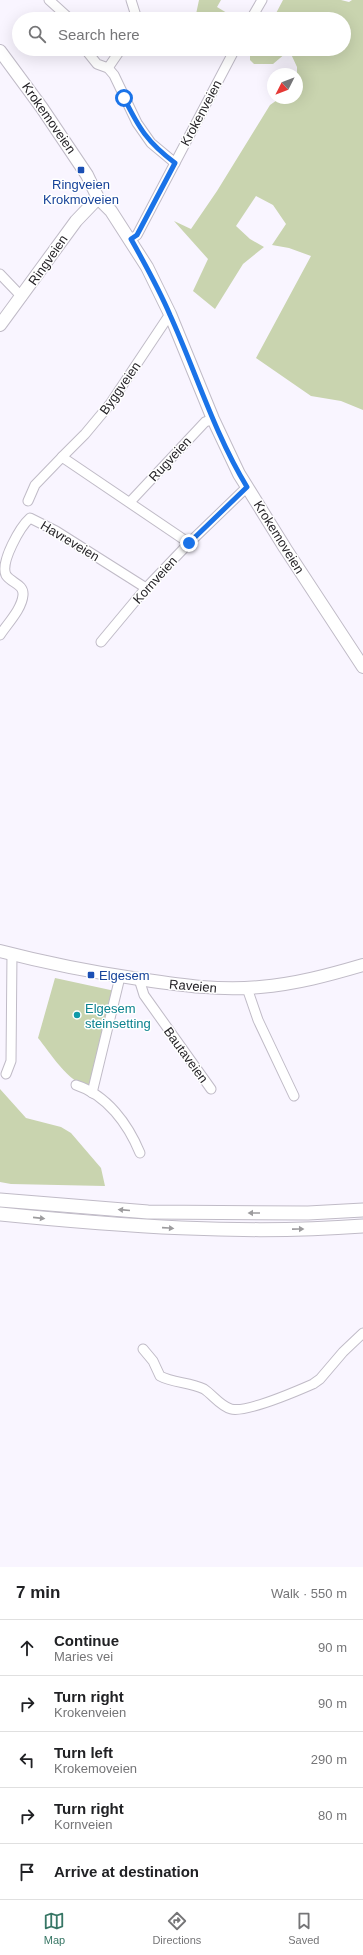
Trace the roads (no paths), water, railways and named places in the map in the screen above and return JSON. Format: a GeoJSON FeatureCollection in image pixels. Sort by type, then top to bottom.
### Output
{"type":"FeatureCollection","features":[{"type":"Feature","properties":{"kind":"highway"},"geometry":{"type":"LineString","coordinates":[[0,1200],[148,1212],[308,1213],[363,1210]]}},
{"type":"Feature","properties":{"kind":"highway"},"geometry":{"type":"LineString","coordinates":[[0,1214],[179,1228],[261,1229],[363,1226]]}},
{"type":"Feature","properties":{"kind":"main road","name":"Krokemoveien"},"geometry":{"type":"LineString","coordinates":[[0,51],[31,91],[87,175],[98,198],[111,211],[131,239],[148,267],[170,314],[213,419],[247,487],[363,667]]}},
{"type":"Feature","properties":{"kind":"main road","name":"Ringveien"},"geometry":{"type":"LineString","coordinates":[[0,325],[22,297],[76,221],[98,198]]}},
{"type":"Feature","properties":{"kind":"main road","name":"Raveien"},"geometry":{"type":"LineString","coordinates":[[6,952],[120,976],[195,987],[247,988],[300,982],[363,965]]}},
{"type":"Feature","properties":{"kind":"street"},"geometry":{"type":"LineString","coordinates":[[49,0],[62,12]]}},
{"type":"Feature","properties":{"kind":"street"},"geometry":{"type":"LineString","coordinates":[[131,0],[135,12]]}},
{"type":"Feature","properties":{"kind":"street"},"geometry":{"type":"LineString","coordinates":[[255,12],[262,0]]}},
{"type":"Feature","properties":{"kind":"street"},"geometry":{"type":"LineString","coordinates":[[91,56],[97,64],[108,68],[145,136],[160,152],[175,163]]}},
{"type":"Feature","properties":{"kind":"street"},"geometry":{"type":"LineString","coordinates":[[108,68],[116,56]]}},
{"type":"Feature","properties":{"kind":"street","name":"Krokenveien"},"geometry":{"type":"LineString","coordinates":[[131,239],[137,235],[231,56]]}},
{"type":"Feature","properties":{"kind":"street"},"geometry":{"type":"LineString","coordinates":[[0,274],[22,297]]}},
{"type":"Feature","properties":{"kind":"street","name":"Byggveien"},"geometry":{"type":"LineString","coordinates":[[28,501],[35,484],[85,434],[110,404],[170,314]]}},
{"type":"Feature","properties":{"kind":"street","name":"Rugveien"},"geometry":{"type":"LineString","coordinates":[[130,502],[205,422],[213,419]]}},
{"type":"Feature","properties":{"kind":"street"},"geometry":{"type":"LineString","coordinates":[[62,457],[189,543]]}},
{"type":"Feature","properties":{"kind":"street","name":"Kornveien"},"geometry":{"type":"LineString","coordinates":[[101,642],[146,588],[189,543],[247,487]]}},
{"type":"Feature","properties":{"kind":"street","name":"Havreveien"},"geometry":{"type":"LineString","coordinates":[[0,635],[19,606],[23,594],[21,587],[6,574],[4,568],[5,561],[21,527],[30,518],[56,531],[146,588]]}},
{"type":"Feature","properties":{"kind":"street"},"geometry":{"type":"LineString","coordinates":[[6,952],[11,1061],[6,1074]]}},
{"type":"Feature","properties":{"kind":"street"},"geometry":{"type":"LineString","coordinates":[[92,1093],[120,976]]}},
{"type":"Feature","properties":{"kind":"street","name":"Bautaveien"},"geometry":{"type":"LineString","coordinates":[[139,979],[144,995],[211,1089]]}},
{"type":"Feature","properties":{"kind":"street"},"geometry":{"type":"LineString","coordinates":[[247,988],[258,1020],[294,1096]]}},
{"type":"Feature","properties":{"kind":"street"},"geometry":{"type":"LineString","coordinates":[[76,1085],[92,1093],[118,1115],[129,1130],[140,1153]]}},
{"type":"Feature","properties":{"kind":"street"},"geometry":{"type":"LineString","coordinates":[[143,1349],[153,1361],[160,1376],[204,1390],[227,1408],[234,1410],[258,1405],[320,1380],[343,1352],[363,1333]]}},
{"type":"Feature","properties":{"kind":"place","name":"Ringveien Krokmoveien"},"geometry":{"type":"Point","coordinates":[81,170]}},
{"type":"Feature","properties":{"kind":"place","name":"Elgesem"},"geometry":{"type":"Point","coordinates":[91,975]}},
{"type":"Feature","properties":{"kind":"place","name":"Elgesem steinsetting"},"geometry":{"type":"Point","coordinates":[77,1015]}}]}
